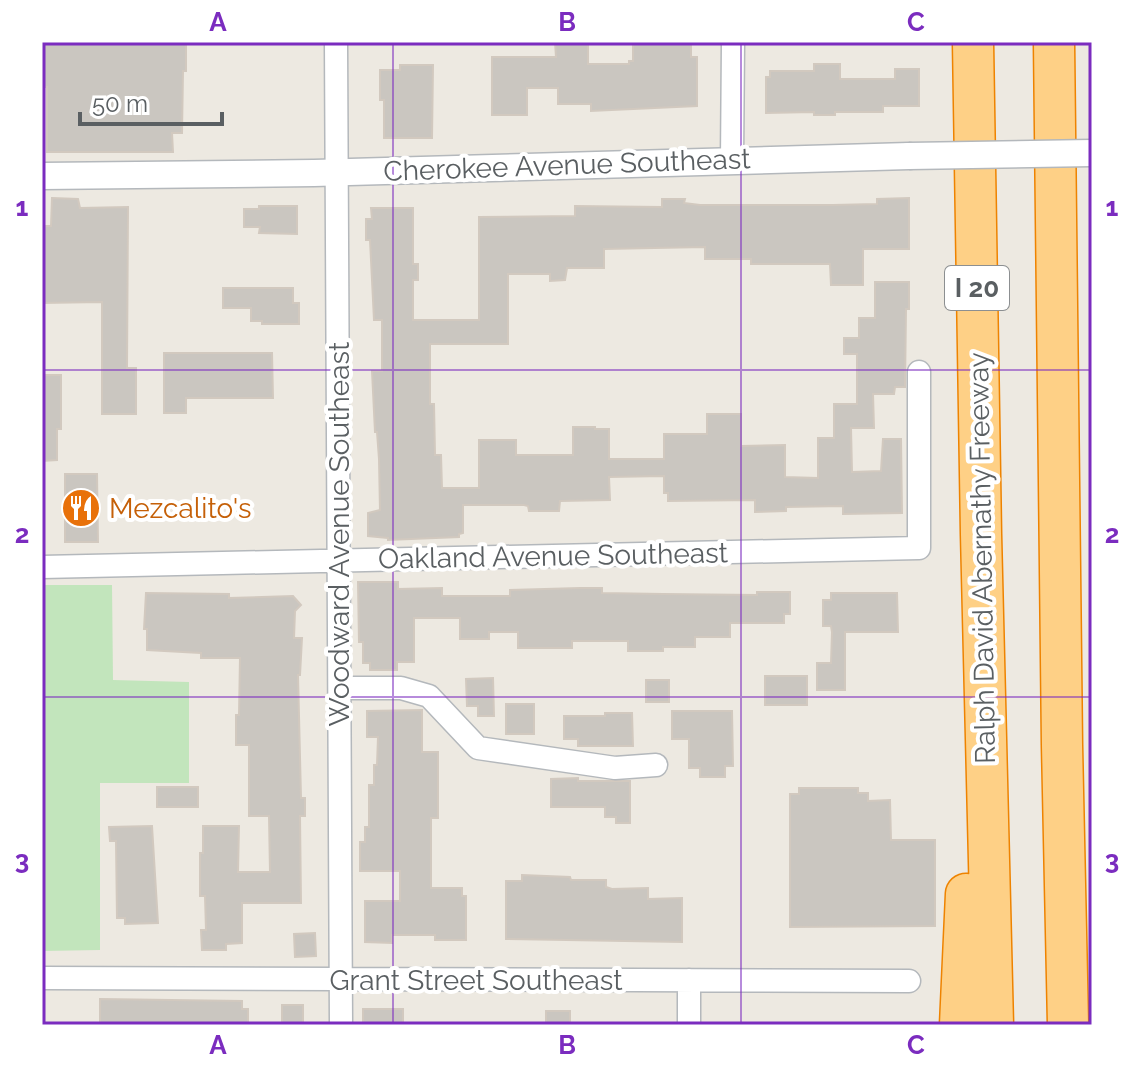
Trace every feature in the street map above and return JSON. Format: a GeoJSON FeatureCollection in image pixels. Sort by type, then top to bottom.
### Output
{"type":"FeatureCollection","features":[{"type":"Feature","properties":{"kind":"highway","name":"Ralph David Abernathy Freeway"},"geometry":{"type":"LineString","coordinates":[[973,42],[993,1025]]}},
{"type":"Feature","properties":{"kind":"highway"},"geometry":{"type":"LineString","coordinates":[[1054,42],[1068,1025]]}},
{"type":"Feature","properties":{"kind":"highway"},"geometry":{"type":"LineString","coordinates":[[960,1025],[981,534]]}},
{"type":"Feature","properties":{"kind":"highway"},"geometry":{"type":"LineString","coordinates":[[1065,843],[1085,1025]]}},
{"type":"Feature","properties":{"kind":"street","name":"Woodward Avenue Southeast"},"geometry":{"type":"LineString","coordinates":[[336,42],[341,1025]]}},
{"type":"Feature","properties":{"kind":"street"},"geometry":{"type":"LineString","coordinates":[[732,160],[733,42]]}},
{"type":"Feature","properties":{"kind":"street","name":"Cherokee Avenue Southeast"},"geometry":{"type":"LineString","coordinates":[[42,176],[337,173],[732,160],[1092,153]]}},
{"type":"Feature","properties":{"kind":"street","name":"Oakland Avenue Southeast"},"geometry":{"type":"LineString","coordinates":[[42,567],[919,548],[919,372]]}},
{"type":"Feature","properties":{"kind":"street"},"geometry":{"type":"LineString","coordinates":[[340,688],[401,688],[429,696],[478,748],[615,768],[656,765]]}},
{"type":"Feature","properties":{"kind":"street","name":"Grant Street Southeast"},"geometry":{"type":"LineString","coordinates":[[42,978],[909,981]]}},
{"type":"Feature","properties":{"kind":"street"},"geometry":{"type":"LineString","coordinates":[[689,980],[689,1025]]}},
{"type":"Feature","properties":{"kind":"green space"},"geometry":{"type":"Polygon","coordinates":[[[42,585],[112,585],[113,680],[189,682],[189,783],[100,783],[100,950],[42,951],[42,585]]]}},
{"type":"Feature","properties":{"kind":"building"},"geometry":{"type":"Polygon","coordinates":[[[42,42],[186,42],[182,133],[172,133],[173,152],[47,152],[47,87],[42,87],[42,42]]]}},
{"type":"Feature","properties":{"kind":"building"},"geometry":{"type":"Polygon","coordinates":[[[555,42],[588,42],[588,64],[629,64],[633,61],[633,42],[691,42],[691,57],[697,57],[697,106],[591,111],[591,104],[558,104],[558,88],[527,88],[527,115],[492,115],[492,57],[556,57],[555,42]]]}},
{"type":"Feature","properties":{"kind":"building"},"geometry":{"type":"Polygon","coordinates":[[[814,64],[840,64],[840,79],[895,79],[895,69],[919,69],[919,106],[883,106],[883,112],[835,112],[835,115],[766,113],[766,77],[770,77],[770,71],[814,71],[814,64]]]}},
{"type":"Feature","properties":{"kind":"building"},"geometry":{"type":"Polygon","coordinates":[[[400,65],[433,65],[432,138],[384,138],[380,70],[400,70],[400,65]]]}},
{"type":"Feature","properties":{"kind":"building"},"geometry":{"type":"Polygon","coordinates":[[[52,198],[78,199],[80,208],[128,207],[127,368],[136,368],[136,414],[102,414],[102,302],[42,303],[43,226],[51,226],[52,198]]]}},
{"type":"Feature","properties":{"kind":"building"},"geometry":{"type":"Polygon","coordinates":[[[909,198],[909,249],[863,249],[863,285],[831,285],[830,264],[751,264],[751,259],[705,259],[705,247],[604,249],[604,268],[567,268],[565,280],[550,281],[550,274],[508,274],[508,344],[430,344],[430,404],[434,404],[435,455],[441,455],[442,488],[479,488],[479,440],[516,440],[516,455],[573,455],[573,427],[595,427],[609,429],[609,459],[664,459],[664,434],[707,434],[707,414],[741,414],[741,446],[785,445],[785,477],[818,478],[818,438],[834,438],[834,404],[857,404],[857,354],[844,354],[844,338],[859,338],[859,318],[875,318],[875,282],[909,282],[905,387],[895,387],[894,394],[873,394],[874,428],[851,428],[852,472],[881,471],[883,439],[901,439],[902,513],[843,514],[843,506],[786,507],[786,511],[755,512],[755,500],[668,501],[668,493],[664,493],[664,476],[609,477],[610,500],[560,501],[559,511],[529,511],[528,506],[524,505],[463,505],[463,533],[459,537],[388,540],[368,536],[368,513],[380,510],[372,371],[382,371],[382,320],[374,320],[370,240],[366,240],[366,219],[372,219],[371,208],[413,208],[413,264],[418,264],[418,280],[413,280],[413,320],[479,320],[479,217],[575,216],[575,206],[662,207],[662,199],[685,199],[684,203],[700,205],[833,205],[877,204],[877,199],[909,198]]]}},
{"type":"Feature","properties":{"kind":"building"},"geometry":{"type":"Polygon","coordinates":[[[259,206],[297,206],[297,234],[259,233],[260,227],[244,227],[244,209],[259,209],[259,206]]]}},
{"type":"Feature","properties":{"kind":"building"},"geometry":{"type":"Polygon","coordinates":[[[223,288],[293,288],[293,303],[299,303],[299,324],[262,324],[262,321],[251,321],[251,308],[223,308],[223,288]]]}},
{"type":"Feature","properties":{"kind":"building"},"geometry":{"type":"Polygon","coordinates":[[[164,353],[272,353],[273,398],[186,398],[186,413],[164,413],[164,353]]]}},
{"type":"Feature","properties":{"kind":"building"},"geometry":{"type":"Polygon","coordinates":[[[42,375],[61,375],[61,429],[57,429],[57,460],[42,461],[42,375]]]}},
{"type":"Feature","properties":{"kind":"building","name":"Mezcalito's"},"geometry":{"type":"Polygon","coordinates":[[[65,474],[97,474],[98,542],[65,542],[65,474]]]}},
{"type":"Feature","properties":{"kind":"building"},"geometry":{"type":"Polygon","coordinates":[[[358,582],[398,582],[398,589],[442,588],[442,596],[510,596],[510,590],[580,588],[602,588],[602,593],[757,595],[757,592],[790,592],[790,614],[784,614],[784,623],[730,623],[730,637],[695,637],[695,647],[663,647],[663,651],[628,651],[628,641],[572,641],[572,648],[518,648],[518,632],[489,632],[489,639],[460,639],[460,618],[414,618],[414,662],[397,662],[397,670],[370,670],[370,663],[363,663],[363,642],[359,642],[358,582]]]}},
{"type":"Feature","properties":{"kind":"building"},"geometry":{"type":"Polygon","coordinates":[[[146,593],[229,594],[229,598],[293,596],[301,605],[295,611],[294,638],[302,638],[298,675],[301,798],[305,798],[305,816],[300,816],[301,903],[242,903],[242,943],[226,944],[226,950],[202,950],[201,930],[206,930],[205,896],[200,896],[203,826],[239,826],[238,872],[270,872],[269,816],[249,816],[249,745],[236,745],[240,658],[201,658],[201,653],[147,650],[147,629],[144,629],[146,593]]]}},
{"type":"Feature","properties":{"kind":"building"},"geometry":{"type":"Polygon","coordinates":[[[831,593],[897,593],[898,632],[845,632],[845,690],[817,690],[817,663],[831,663],[832,632],[831,626],[823,626],[823,600],[831,600],[831,593]]]}},
{"type":"Feature","properties":{"kind":"building"},"geometry":{"type":"Polygon","coordinates":[[[765,676],[807,676],[807,705],[765,705],[765,676]]]}},
{"type":"Feature","properties":{"kind":"building"},"geometry":{"type":"Polygon","coordinates":[[[493,678],[494,716],[478,716],[478,706],[467,706],[466,679],[493,678]]]}},
{"type":"Feature","properties":{"kind":"building"},"geometry":{"type":"Polygon","coordinates":[[[646,680],[669,680],[669,702],[646,702],[646,680]]]}},
{"type":"Feature","properties":{"kind":"building"},"geometry":{"type":"Polygon","coordinates":[[[506,704],[534,704],[534,734],[506,734],[506,704]]]}},
{"type":"Feature","properties":{"kind":"building"},"geometry":{"type":"Polygon","coordinates":[[[422,710],[422,752],[438,752],[438,818],[431,818],[431,888],[462,888],[462,896],[466,896],[466,940],[435,940],[435,935],[392,935],[392,943],[365,942],[365,901],[400,901],[400,871],[360,871],[360,842],[365,842],[365,827],[369,827],[369,785],[374,785],[374,765],[377,765],[378,737],[367,737],[367,711],[422,710]]]}},
{"type":"Feature","properties":{"kind":"building"},"geometry":{"type":"Polygon","coordinates":[[[672,711],[732,711],[733,766],[725,766],[725,777],[700,777],[700,768],[689,768],[689,739],[672,739],[672,711]]]}},
{"type":"Feature","properties":{"kind":"building"},"geometry":{"type":"Polygon","coordinates":[[[605,713],[632,713],[633,746],[578,746],[578,739],[564,739],[564,716],[605,716],[605,713]]]}},
{"type":"Feature","properties":{"kind":"building"},"geometry":{"type":"Polygon","coordinates":[[[578,778],[578,781],[630,781],[630,823],[616,823],[616,817],[605,817],[605,807],[551,807],[551,779],[578,778]]]}},
{"type":"Feature","properties":{"kind":"building"},"geometry":{"type":"Polygon","coordinates":[[[157,787],[198,787],[198,807],[157,807],[157,787]]]}},
{"type":"Feature","properties":{"kind":"building"},"geometry":{"type":"Polygon","coordinates":[[[799,788],[858,788],[858,793],[868,793],[868,801],[890,800],[891,840],[935,840],[935,926],[790,927],[790,794],[799,794],[799,788]]]}},
{"type":"Feature","properties":{"kind":"building"},"geometry":{"type":"Polygon","coordinates":[[[152,826],[158,923],[125,924],[125,918],[117,918],[116,841],[110,841],[109,827],[152,826]]]}},
{"type":"Feature","properties":{"kind":"building"},"geometry":{"type":"Polygon","coordinates":[[[522,875],[606,880],[606,887],[612,889],[648,888],[648,899],[682,898],[682,942],[506,939],[506,881],[522,881],[522,875]]]}},
{"type":"Feature","properties":{"kind":"building"},"geometry":{"type":"Polygon","coordinates":[[[315,933],[316,956],[295,957],[294,934],[315,933]]]}},
{"type":"Feature","properties":{"kind":"building"},"geometry":{"type":"Polygon","coordinates":[[[100,999],[242,1001],[242,1009],[248,1009],[248,1025],[100,1025],[100,999]]]}},
{"type":"Feature","properties":{"kind":"building"},"geometry":{"type":"Polygon","coordinates":[[[282,1005],[303,1005],[303,1025],[282,1025],[282,1005]]]}},
{"type":"Feature","properties":{"kind":"building"},"geometry":{"type":"Polygon","coordinates":[[[363,1009],[403,1009],[403,1025],[363,1025],[363,1009]]]}},
{"type":"Feature","properties":{"kind":"building"},"geometry":{"type":"Polygon","coordinates":[[[546,1011],[570,1011],[570,1025],[546,1025],[546,1011]]]}},
{"type":"Feature","properties":{"kind":"place","name":"Mezcalito's"},"geometry":{"type":"Point","coordinates":[81,508]}}]}
